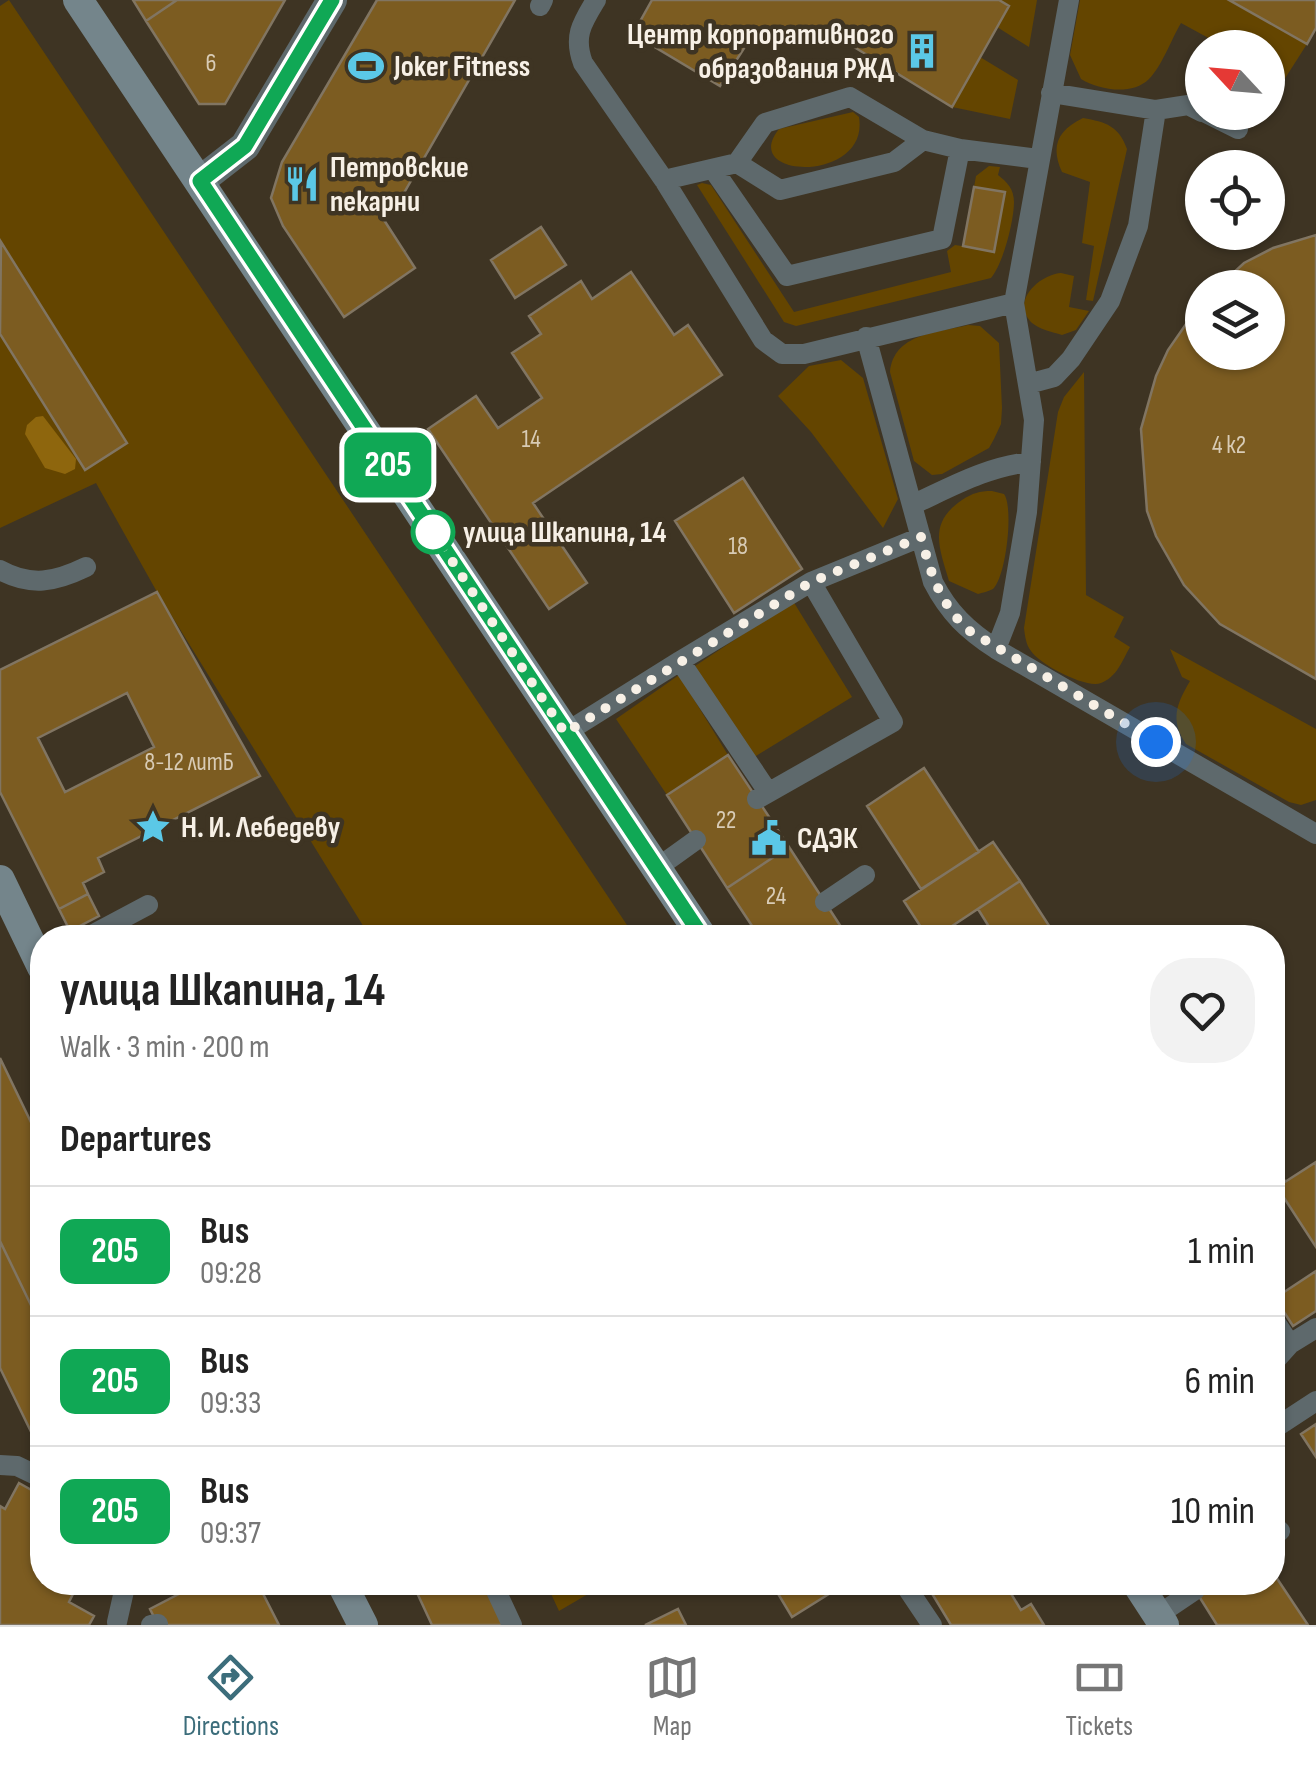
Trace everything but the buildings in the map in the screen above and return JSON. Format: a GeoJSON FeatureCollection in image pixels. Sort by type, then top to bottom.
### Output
{"type":"FeatureCollection","features":[{"type":"Feature","properties":{"kind":"main road"},"geometry":{"type":"LineString","coordinates":[[78,0],[694,925]]}},
{"type":"Feature","properties":{"kind":"main road"},"geometry":{"type":"LineString","coordinates":[[0,880],[30,939]]}},
{"type":"Feature","properties":{"kind":"main road"},"geometry":{"type":"LineString","coordinates":[[347,1595],[362,1625]]}},
{"type":"Feature","properties":{"kind":"main road"},"geometry":{"type":"LineString","coordinates":[[1145,1595],[1161,1620]]}},
{"type":"Feature","properties":{"kind":"street"},"geometry":{"type":"LineString","coordinates":[[200,181],[245,146],[326,2]]}},
{"type":"Feature","properties":{"kind":"lane"},"geometry":{"type":"LineString","coordinates":[[596,0],[582,24],[576,46],[583,63],[664,180],[764,340],[782,354],[804,354],[1014,303]]}},
{"type":"Feature","properties":{"kind":"lane"},"geometry":{"type":"LineString","coordinates":[[996,649],[1010,613],[1032,462],[1034,420],[1014,303],[1068,0]]}},
{"type":"Feature","properties":{"kind":"lane"},"geometry":{"type":"LineString","coordinates":[[1050,93],[1156,110],[1185,105]]}},
{"type":"Feature","properties":{"kind":"lane"},"geometry":{"type":"LineString","coordinates":[[664,180],[736,163],[765,123],[850,97],[923,140],[1038,159]]}},
{"type":"Feature","properties":{"kind":"lane"},"geometry":{"type":"LineString","coordinates":[[1028,384],[1054,376],[1071,360],[1110,300],[1138,226],[1156,110]]}},
{"type":"Feature","properties":{"kind":"lane"},"geometry":{"type":"LineString","coordinates":[[736,163],[780,190],[894,162],[923,140]]}},
{"type":"Feature","properties":{"kind":"lane"},"geometry":{"type":"LineString","coordinates":[[713,169],[787,276],[942,239],[960,149]]}},
{"type":"Feature","properties":{"kind":"lane"},"geometry":{"type":"LineString","coordinates":[[866,337],[933,582],[947,610],[996,649],[1316,834]]}},
{"type":"Feature","properties":{"kind":"lane"},"geometry":{"type":"LineString","coordinates":[[912,505],[980,473],[1006,464],[1032,462]]}},
{"type":"Feature","properties":{"kind":"lane"},"geometry":{"type":"LineString","coordinates":[[565,733],[811,582],[921,537]]}},
{"type":"Feature","properties":{"kind":"lane"},"geometry":{"type":"LineString","coordinates":[[0,570],[38,582],[61,579],[86,567]]}},
{"type":"Feature","properties":{"kind":"lane"},"geometry":{"type":"LineString","coordinates":[[680,661],[763,795],[893,722],[811,582]]}},
{"type":"Feature","properties":{"kind":"lane"},"geometry":{"type":"LineString","coordinates":[[657,868],[696,840]]}},
{"type":"Feature","properties":{"kind":"lane"},"geometry":{"type":"LineString","coordinates":[[824,902],[865,875]]}},
{"type":"Feature","properties":{"kind":"lane"},"geometry":{"type":"LineString","coordinates":[[110,925],[148,905]]}},
{"type":"Feature","properties":{"kind":"lane"},"geometry":{"type":"LineString","coordinates":[[1285,1350],[1316,1328]]}},
{"type":"Feature","properties":{"kind":"lane"},"geometry":{"type":"LineString","coordinates":[[1285,1336],[1290,1344]]}},
{"type":"Feature","properties":{"kind":"lane"},"geometry":{"type":"LineString","coordinates":[[1285,1421],[1316,1401]]}},
{"type":"Feature","properties":{"kind":"lane"},"geometry":{"type":"LineString","coordinates":[[0,1465],[17,1466],[30,1472]]}},
{"type":"Feature","properties":{"kind":"lane"},"geometry":{"type":"LineString","coordinates":[[120,1624],[124,1595]]}},
{"type":"Feature","properties":{"kind":"lane"},"geometry":{"type":"LineString","coordinates":[[498,1595],[512,1625]]}},
{"type":"Feature","properties":{"kind":"lane"},"geometry":{"type":"LineString","coordinates":[[912,1595],[932,1625]]}},
{"type":"Feature","properties":{"kind":"lane"},"geometry":{"type":"LineString","coordinates":[[1161,1620],[1189,1595]]}},
{"type":"Feature","properties":{"kind":"shaded area"},"geometry":{"type":"Polygon","coordinates":[[[9,0],[627,925],[363,925],[157,592],[96,483],[0,528],[0,6],[9,0]]]}},
{"type":"Feature","properties":{"kind":"shaded area"},"geometry":{"type":"Polygon","coordinates":[[[999,0],[1037,0],[1029,47],[997,27],[1009,6],[999,0]]]}},
{"type":"Feature","properties":{"kind":"shaded area"},"geometry":{"type":"Polygon","coordinates":[[[1080,0],[1229,0],[1282,30],[1194,30],[1181,23],[1149,79],[1134,88],[1106,88],[1081,79],[1070,55],[1080,0]]]}},
{"type":"Feature","properties":{"kind":"shaded area"},"geometry":{"type":"Polygon","coordinates":[[[1285,32],[1307,44],[1285,78],[1285,32]]]}},
{"type":"Feature","properties":{"kind":"shaded area"},"geometry":{"type":"Polygon","coordinates":[[[980,57],[1018,80],[1010,119],[952,107],[980,57]]]}},
{"type":"Feature","properties":{"kind":"shaded area"},"geometry":{"type":"Polygon","coordinates":[[[853,112],[859,117],[857,139],[845,154],[808,167],[789,165],[776,158],[771,146],[779,129],[853,112]]]}},
{"type":"Feature","properties":{"kind":"shaded area"},"geometry":{"type":"Polygon","coordinates":[[[1083,118],[1111,126],[1127,149],[1093,301],[1086,300],[1094,246],[1082,243],[1090,182],[1062,172],[1057,154],[1062,134],[1083,118]]]}},
{"type":"Feature","properties":{"kind":"shaded area"},"geometry":{"type":"Polygon","coordinates":[[[989,166],[1000,167],[998,175],[1009,186],[1014,202],[1007,242],[991,278],[796,326],[784,322],[697,185],[711,185],[794,312],[951,272],[947,251],[955,245],[994,251],[1005,192],[974,187],[976,176],[989,166]]]}},
{"type":"Feature","properties":{"kind":"shaded area"},"geometry":{"type":"Polygon","coordinates":[[[1061,273],[1074,276],[1069,307],[1089,311],[1076,330],[1062,335],[1032,323],[1024,306],[1037,283],[1061,273]]]}},
{"type":"Feature","properties":{"kind":"shaded area"},"geometry":{"type":"Polygon","coordinates":[[[968,325],[980,326],[999,343],[1001,424],[989,448],[942,474],[932,475],[914,461],[890,372],[893,359],[908,342],[919,337],[968,325]]]}},
{"type":"Feature","properties":{"kind":"shaded area"},"geometry":{"type":"Polygon","coordinates":[[[841,360],[863,378],[898,499],[883,528],[811,432],[778,396],[809,366],[841,360]]]}},
{"type":"Feature","properties":{"kind":"shaded area"},"geometry":{"type":"Polygon","coordinates":[[[1084,372],[1086,595],[1124,617],[1114,637],[1130,647],[1111,677],[1094,684],[1063,674],[1043,662],[1028,646],[1024,628],[1058,412],[1064,397],[1084,372]]]}},
{"type":"Feature","properties":{"kind":"shaded area"},"geometry":{"type":"Polygon","coordinates":[[[43,416],[76,459],[75,469],[65,474],[45,468],[25,434],[27,425],[43,416]]]}},
{"type":"Feature","properties":{"kind":"shaded area"},"geometry":{"type":"Polygon","coordinates":[[[992,491],[1004,494],[1007,502],[1007,542],[998,582],[993,589],[978,594],[949,581],[940,527],[962,500],[992,491]]]}},
{"type":"Feature","properties":{"kind":"shaded area"},"geometry":{"type":"Polygon","coordinates":[[[793,601],[852,697],[751,759],[692,668],[793,601]]]}},
{"type":"Feature","properties":{"kind":"shaded area"},"geometry":{"type":"Polygon","coordinates":[[[1170,649],[1316,729],[1316,800],[1301,805],[1289,802],[1186,744],[1178,727],[1177,712],[1190,681],[1182,677],[1170,649]]]}},
{"type":"Feature","properties":{"kind":"shaded area"},"geometry":{"type":"Polygon","coordinates":[[[679,675],[728,755],[667,795],[616,719],[679,675]]]}},
{"type":"Feature","properties":{"kind":"shaded area"},"geometry":{"type":"Polygon","coordinates":[[[552,1595],[586,1595],[559,1611],[552,1595]]]}},
{"type":"Feature","properties":{"kind":"bus line","name":"205"},"geometry":{"type":"LineString","coordinates":[[332,0],[245,146],[200,181],[694,925]]}},
{"type":"Feature","properties":{"kind":"place","name":"Центр корпоративного образования РЖД"},"geometry":{"type":"Point","coordinates":[922,51]}},
{"type":"Feature","properties":{"kind":"place","name":"Joker Fitness"},"geometry":{"type":"Point","coordinates":[366,66]}},
{"type":"Feature","properties":{"kind":"place","name":"Петровские пекарни"},"geometry":{"type":"Point","coordinates":[302,184]}},
{"type":"Feature","properties":{"kind":"place","name":"улица Шкапина, 14"},"geometry":{"type":"Point","coordinates":[433,532]}},
{"type":"Feature","properties":{"kind":"place","name":"Н. И. Лебедеву"},"geometry":{"type":"Point","coordinates":[153,827]}},
{"type":"Feature","properties":{"kind":"place","name":"СДЭК"},"geometry":{"type":"Point","coordinates":[769,838]}},
{"type":"Feature","properties":{"kind":"route"},"geometry":{"type":"LineString","coordinates":[[433,532],[565,733],[811,582],[921,537],[933,582],[947,610],[968,630],[1156,742]]}}]}
